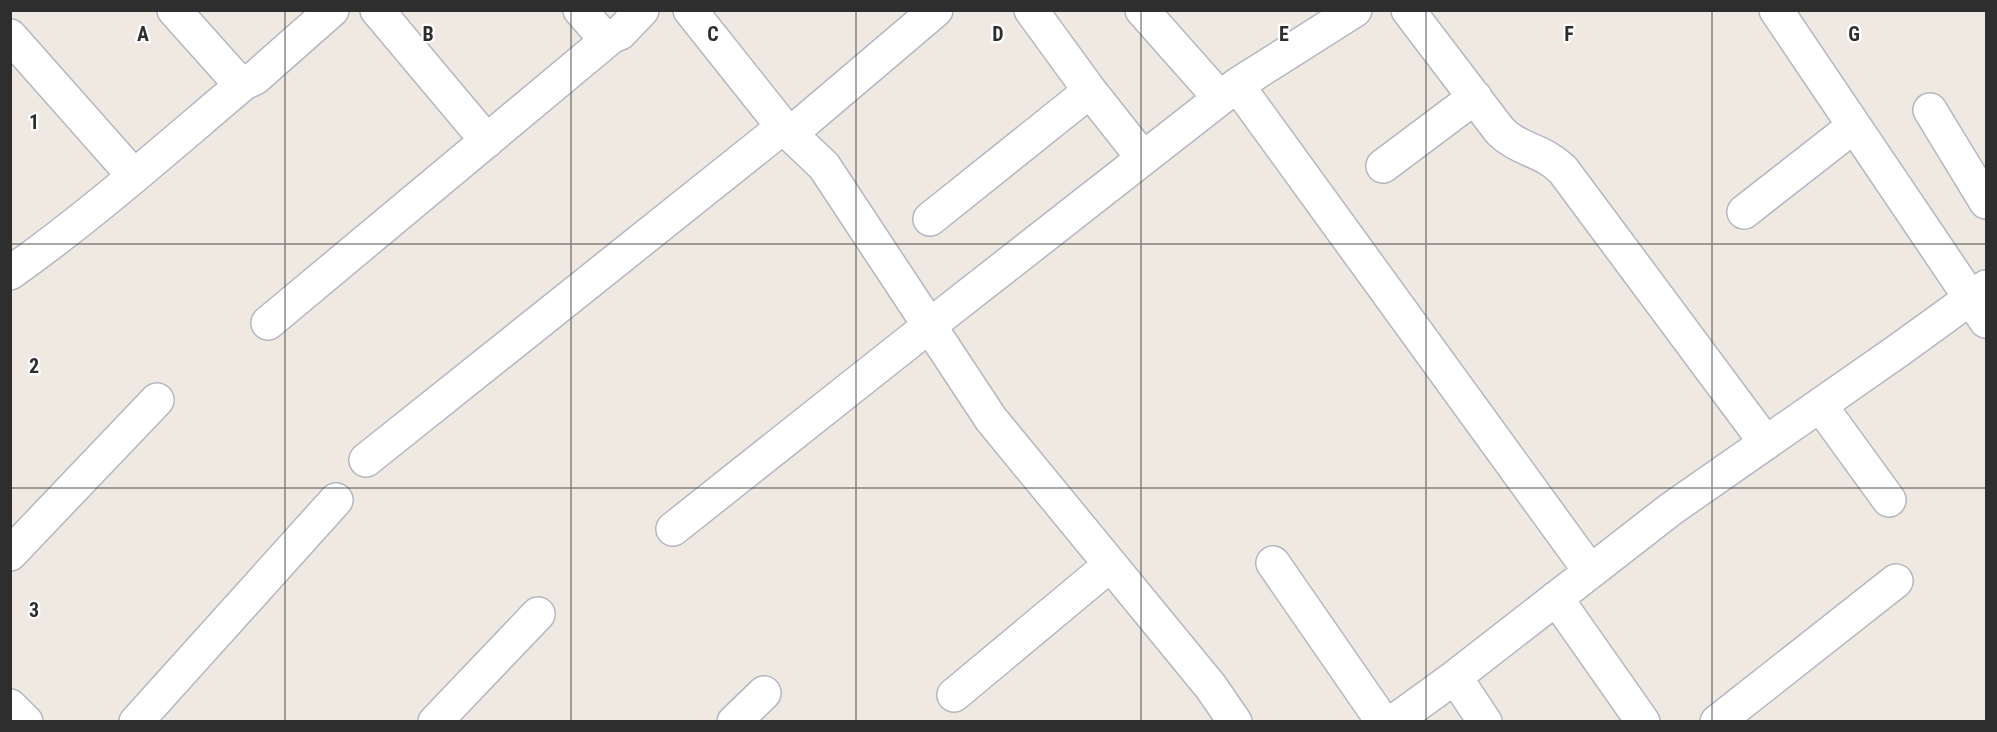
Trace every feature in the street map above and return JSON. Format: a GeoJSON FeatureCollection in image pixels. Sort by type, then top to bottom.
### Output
{"type":"FeatureCollection","features":[{"type":"Feature","properties":{"kind":"street"},"geometry":{"type":"LineString","coordinates":[[174,10],[233,76],[244,83]]}},
{"type":"Feature","properties":{"kind":"street"},"geometry":{"type":"LineString","coordinates":[[10,273],[51,244],[135,176],[244,83],[255,78],[332,10]]}},
{"type":"Feature","properties":{"kind":"street"},"geometry":{"type":"LineString","coordinates":[[377,10],[487,141]]}},
{"type":"Feature","properties":{"kind":"street"},"geometry":{"type":"LineString","coordinates":[[580,10],[601,34],[611,38]]}},
{"type":"Feature","properties":{"kind":"street"},"geometry":{"type":"LineString","coordinates":[[268,323],[611,38],[620,33],[642,10]]}},
{"type":"Feature","properties":{"kind":"street"},"geometry":{"type":"LineString","coordinates":[[690,10],[787,130],[824,166],[991,419],[1211,687],[1235,722]]}},
{"type":"Feature","properties":{"kind":"street"},"geometry":{"type":"LineString","coordinates":[[366,460],[787,130],[936,10]]}},
{"type":"Feature","properties":{"kind":"street"},"geometry":{"type":"LineString","coordinates":[[1031,10],[1090,91],[1143,158]]}},
{"type":"Feature","properties":{"kind":"street"},"geometry":{"type":"LineString","coordinates":[[1142,10],[1229,92],[1590,571]]}},
{"type":"Feature","properties":{"kind":"street"},"geometry":{"type":"LineString","coordinates":[[673,530],[929,326],[1229,92],[1355,10]]}},
{"type":"Feature","properties":{"kind":"street"},"geometry":{"type":"LineString","coordinates":[[1408,10],[1500,131],[1509,140],[1543,154],[1563,170],[1766,442]]}},
{"type":"Feature","properties":{"kind":"street"},"geometry":{"type":"LineString","coordinates":[[1393,722],[1455,677],[1671,509],[1820,405],[1981,302],[1854,126],[1776,10]]}},
{"type":"Feature","properties":{"kind":"street"},"geometry":{"type":"LineString","coordinates":[[10,36],[135,176]]}},
{"type":"Feature","properties":{"kind":"street"},"geometry":{"type":"LineString","coordinates":[[930,219],[1090,91]]}},
{"type":"Feature","properties":{"kind":"street"},"geometry":{"type":"LineString","coordinates":[[1383,166],[1475,98]]}},
{"type":"Feature","properties":{"kind":"street"},"geometry":{"type":"LineString","coordinates":[[1930,110],[1986,202]]}},
{"type":"Feature","properties":{"kind":"street"},"geometry":{"type":"LineString","coordinates":[[1744,212],[1854,126]]}},
{"type":"Feature","properties":{"kind":"street"},"geometry":{"type":"LineString","coordinates":[[10,554],[157,400]]}},
{"type":"Feature","properties":{"kind":"street"},"geometry":{"type":"LineString","coordinates":[[1820,405],[1889,500]]}},
{"type":"Feature","properties":{"kind":"street"},"geometry":{"type":"LineString","coordinates":[[136,722],[336,500]]}},
{"type":"Feature","properties":{"kind":"street"},"geometry":{"type":"LineString","coordinates":[[1274,562],[1383,722]]}},
{"type":"Feature","properties":{"kind":"street"},"geometry":{"type":"LineString","coordinates":[[954,695],[1110,565]]}},
{"type":"Feature","properties":{"kind":"street"},"geometry":{"type":"LineString","coordinates":[[1717,722],[1896,581]]}},
{"type":"Feature","properties":{"kind":"street"},"geometry":{"type":"LineString","coordinates":[[1556,598],[1643,722]]}},
{"type":"Feature","properties":{"kind":"street"},"geometry":{"type":"LineString","coordinates":[[435,722],[538,614]]}},
{"type":"Feature","properties":{"kind":"street"},"geometry":{"type":"LineString","coordinates":[[1455,677],[1485,722]]}},
{"type":"Feature","properties":{"kind":"street"},"geometry":{"type":"LineString","coordinates":[[734,722],[764,693]]}},
{"type":"Feature","properties":{"kind":"street"},"geometry":{"type":"LineString","coordinates":[[10,706],[26,722]]}}]}
